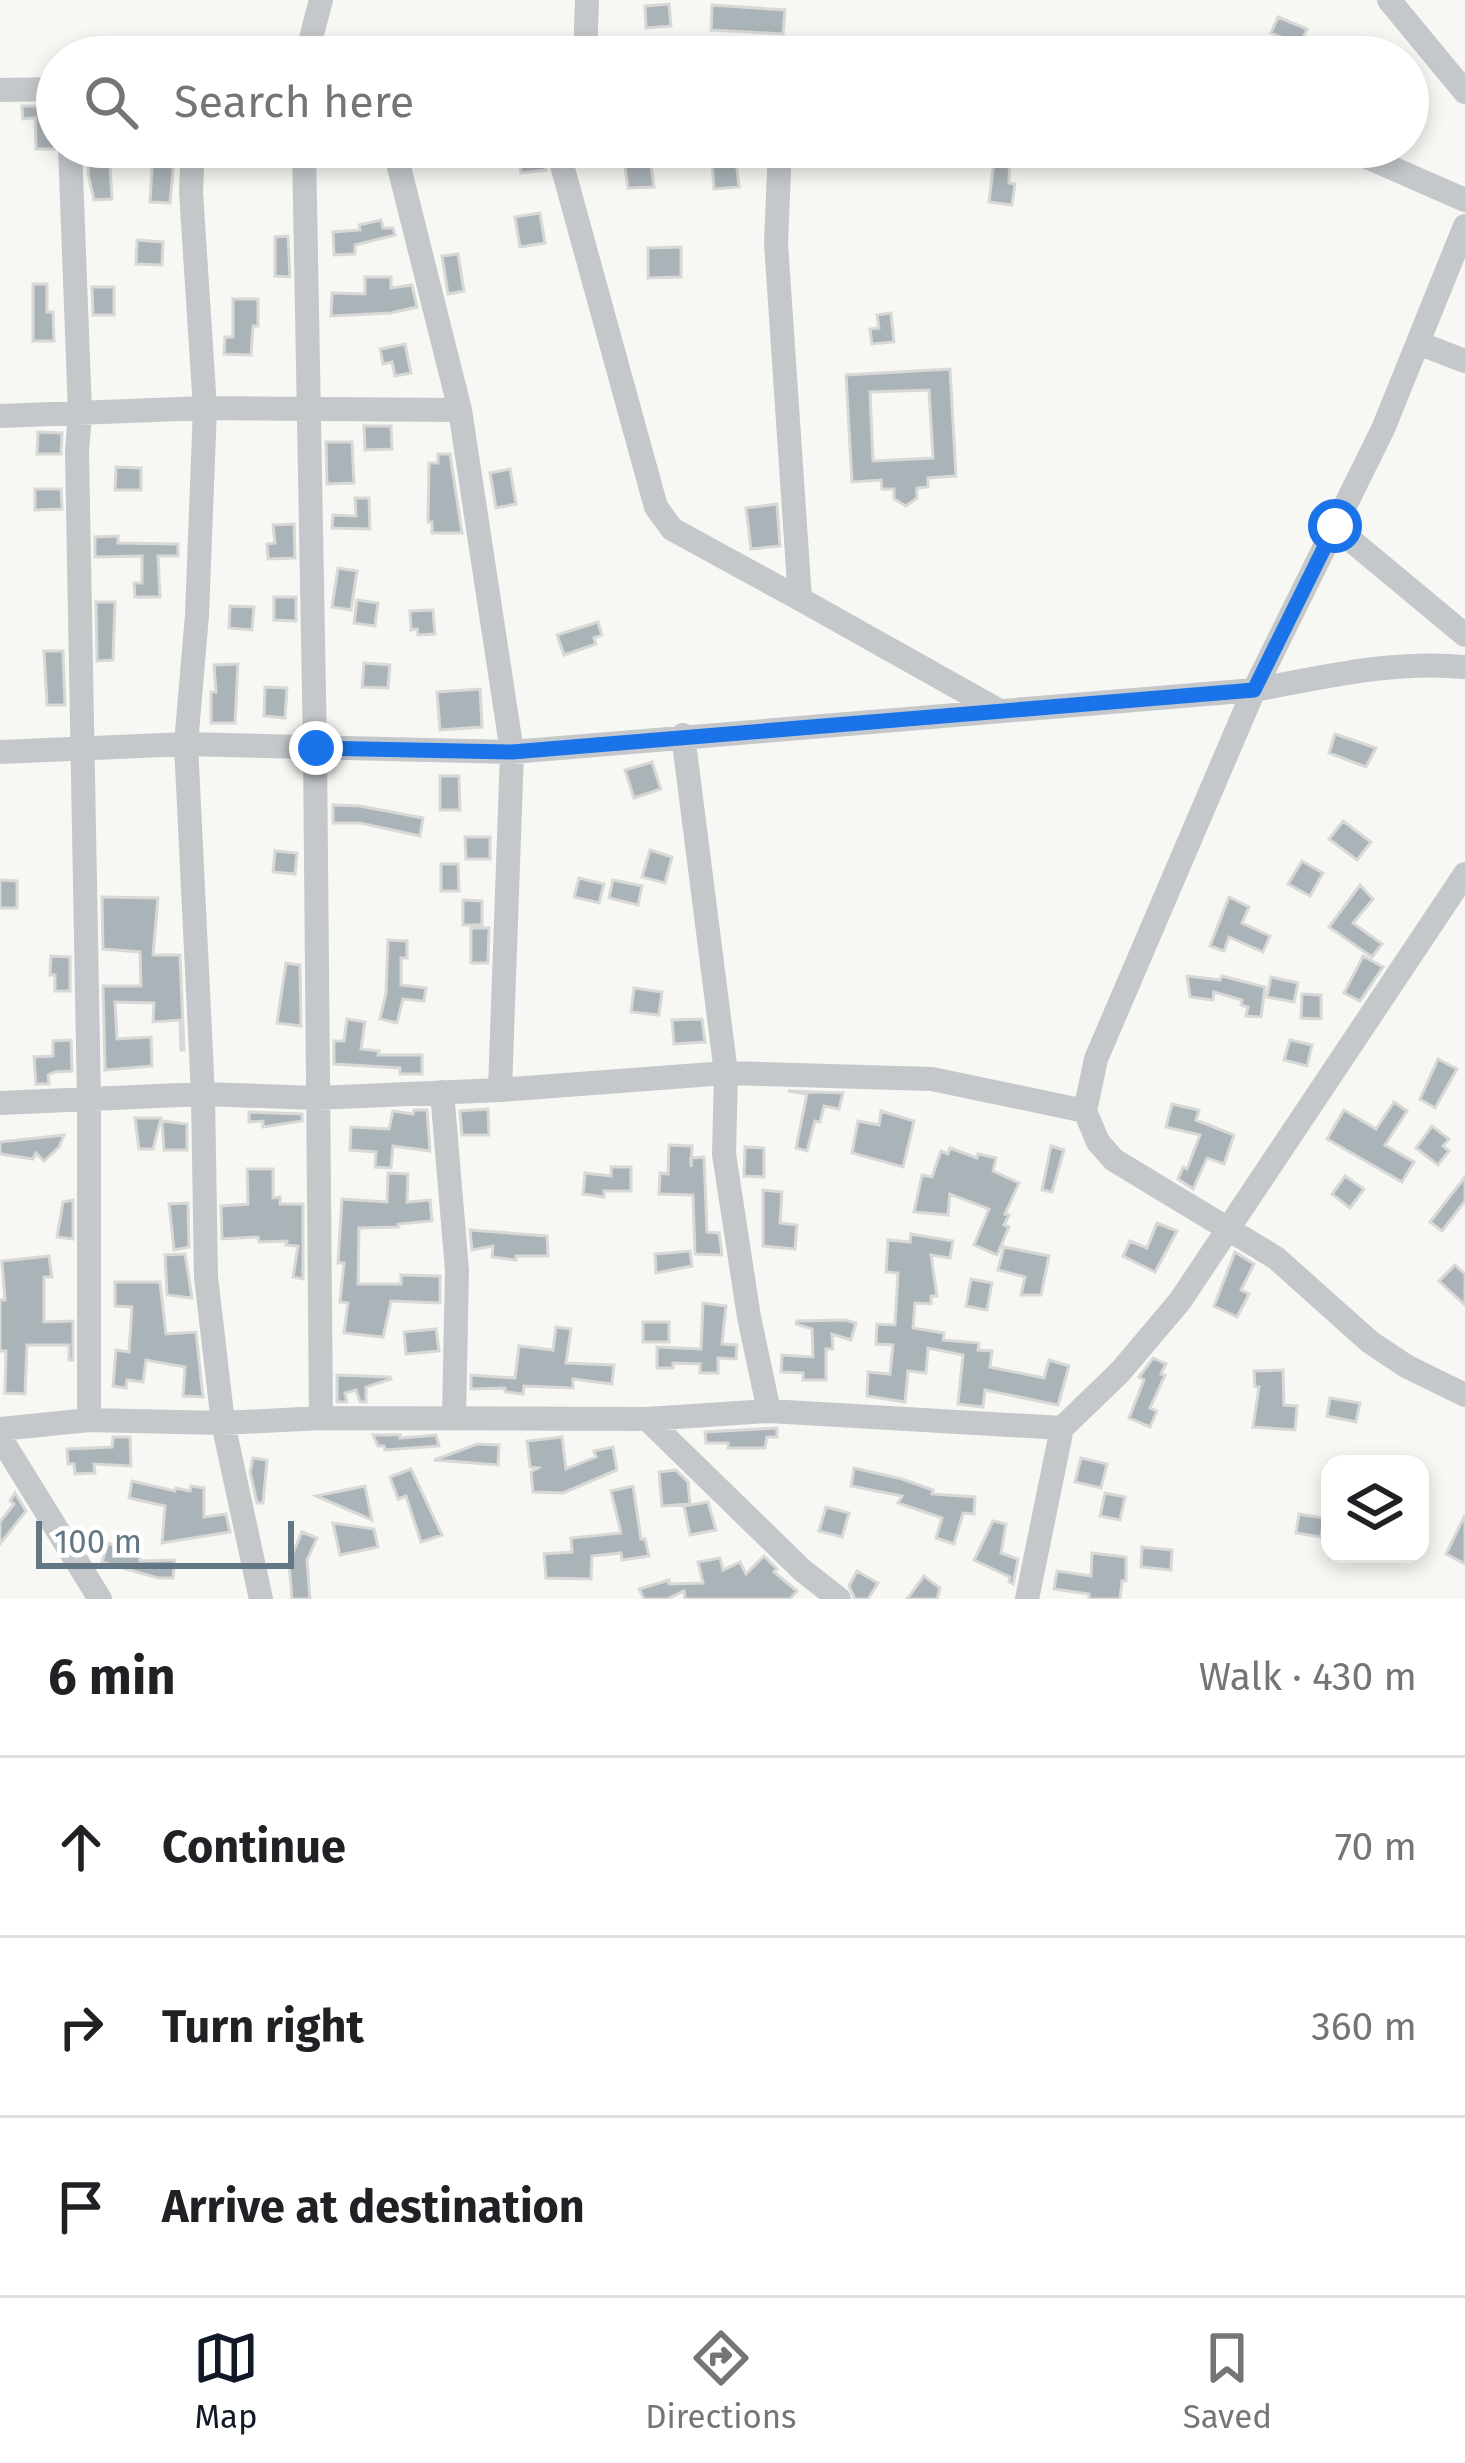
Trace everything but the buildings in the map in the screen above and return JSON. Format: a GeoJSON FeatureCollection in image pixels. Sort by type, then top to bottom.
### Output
{"type":"FeatureCollection","features":[{"type":"Feature","properties":{"kind":"street"},"geometry":{"type":"LineString","coordinates":[[312,36],[321,0]]}},
{"type":"Feature","properties":{"kind":"street"},"geometry":{"type":"LineString","coordinates":[[586,36],[587,0]]}},
{"type":"Feature","properties":{"kind":"street"},"geometry":{"type":"LineString","coordinates":[[1389,0],[1419,36]]}},
{"type":"Feature","properties":{"kind":"street"},"geometry":{"type":"LineString","coordinates":[[1429,48],[1465,92]]}},
{"type":"Feature","properties":{"kind":"street"},"geometry":{"type":"LineString","coordinates":[[0,90],[36,89]]}},
{"type":"Feature","properties":{"kind":"street"},"geometry":{"type":"LineString","coordinates":[[71,168],[80,412],[76,452],[89,1100],[89,1420]]}},
{"type":"Feature","properties":{"kind":"street"},"geometry":{"type":"LineString","coordinates":[[192,168],[206,408],[186,744],[203,1094],[206,1277],[223,1423],[261,1599]]}},
{"type":"Feature","properties":{"kind":"street"},"geometry":{"type":"LineString","coordinates":[[304,168],[316,748],[321,1418]]}},
{"type":"Feature","properties":{"kind":"street"},"geometry":{"type":"LineString","coordinates":[[399,168],[460,410],[512,752],[500,1090]]}},
{"type":"Feature","properties":{"kind":"street"},"geometry":{"type":"LineString","coordinates":[[563,168],[656,507],[671,529],[998,710]]}},
{"type":"Feature","properties":{"kind":"street"},"geometry":{"type":"LineString","coordinates":[[779,168],[776,243],[800,599]]}},
{"type":"Feature","properties":{"kind":"street"},"geometry":{"type":"LineString","coordinates":[[1392,168],[1465,200]]}},
{"type":"Feature","properties":{"kind":"street"},"geometry":{"type":"LineString","coordinates":[[1465,226],[1383,429],[1254,690],[1096,1060],[1085,1111],[1098,1142],[1114,1160],[1276,1258],[1370,1342],[1465,1395]]}},
{"type":"Feature","properties":{"kind":"street"},"geometry":{"type":"LineString","coordinates":[[1418,343],[1465,361]]}},
{"type":"Feature","properties":{"kind":"street"},"geometry":{"type":"LineString","coordinates":[[0,416],[206,408],[460,410]]}},
{"type":"Feature","properties":{"kind":"street"},"geometry":{"type":"LineString","coordinates":[[1335,526],[1465,635]]}},
{"type":"Feature","properties":{"kind":"street"},"geometry":{"type":"LineString","coordinates":[[0,752],[186,744],[512,752],[1254,690],[1365,669],[1439,664],[1465,668]]}},
{"type":"Feature","properties":{"kind":"street"},"geometry":{"type":"LineString","coordinates":[[683,735],[726,1073],[724,1154],[769,1411]]}},
{"type":"Feature","properties":{"kind":"street"},"geometry":{"type":"LineString","coordinates":[[1027,1599],[1062,1428],[1120,1372],[1180,1301],[1465,874]]}},
{"type":"Feature","properties":{"kind":"street"},"geometry":{"type":"LineString","coordinates":[[0,1103],[203,1094],[316,1097],[500,1090],[726,1073],[932,1079],[1085,1111]]}},
{"type":"Feature","properties":{"kind":"street"},"geometry":{"type":"LineString","coordinates":[[442,1092],[457,1270],[454,1417]]}},
{"type":"Feature","properties":{"kind":"street"},"geometry":{"type":"LineString","coordinates":[[100,1599],[0,1433],[89,1420],[647,1419],[769,1411],[1062,1428]]}},
{"type":"Feature","properties":{"kind":"street"},"geometry":{"type":"LineString","coordinates":[[647,1419],[802,1570],[839,1599]]}},
{"type":"Feature","properties":{"kind":"route"},"geometry":{"type":"LineString","coordinates":[[316,748],[512,752],[1254,690],[1335,526]]}}]}
